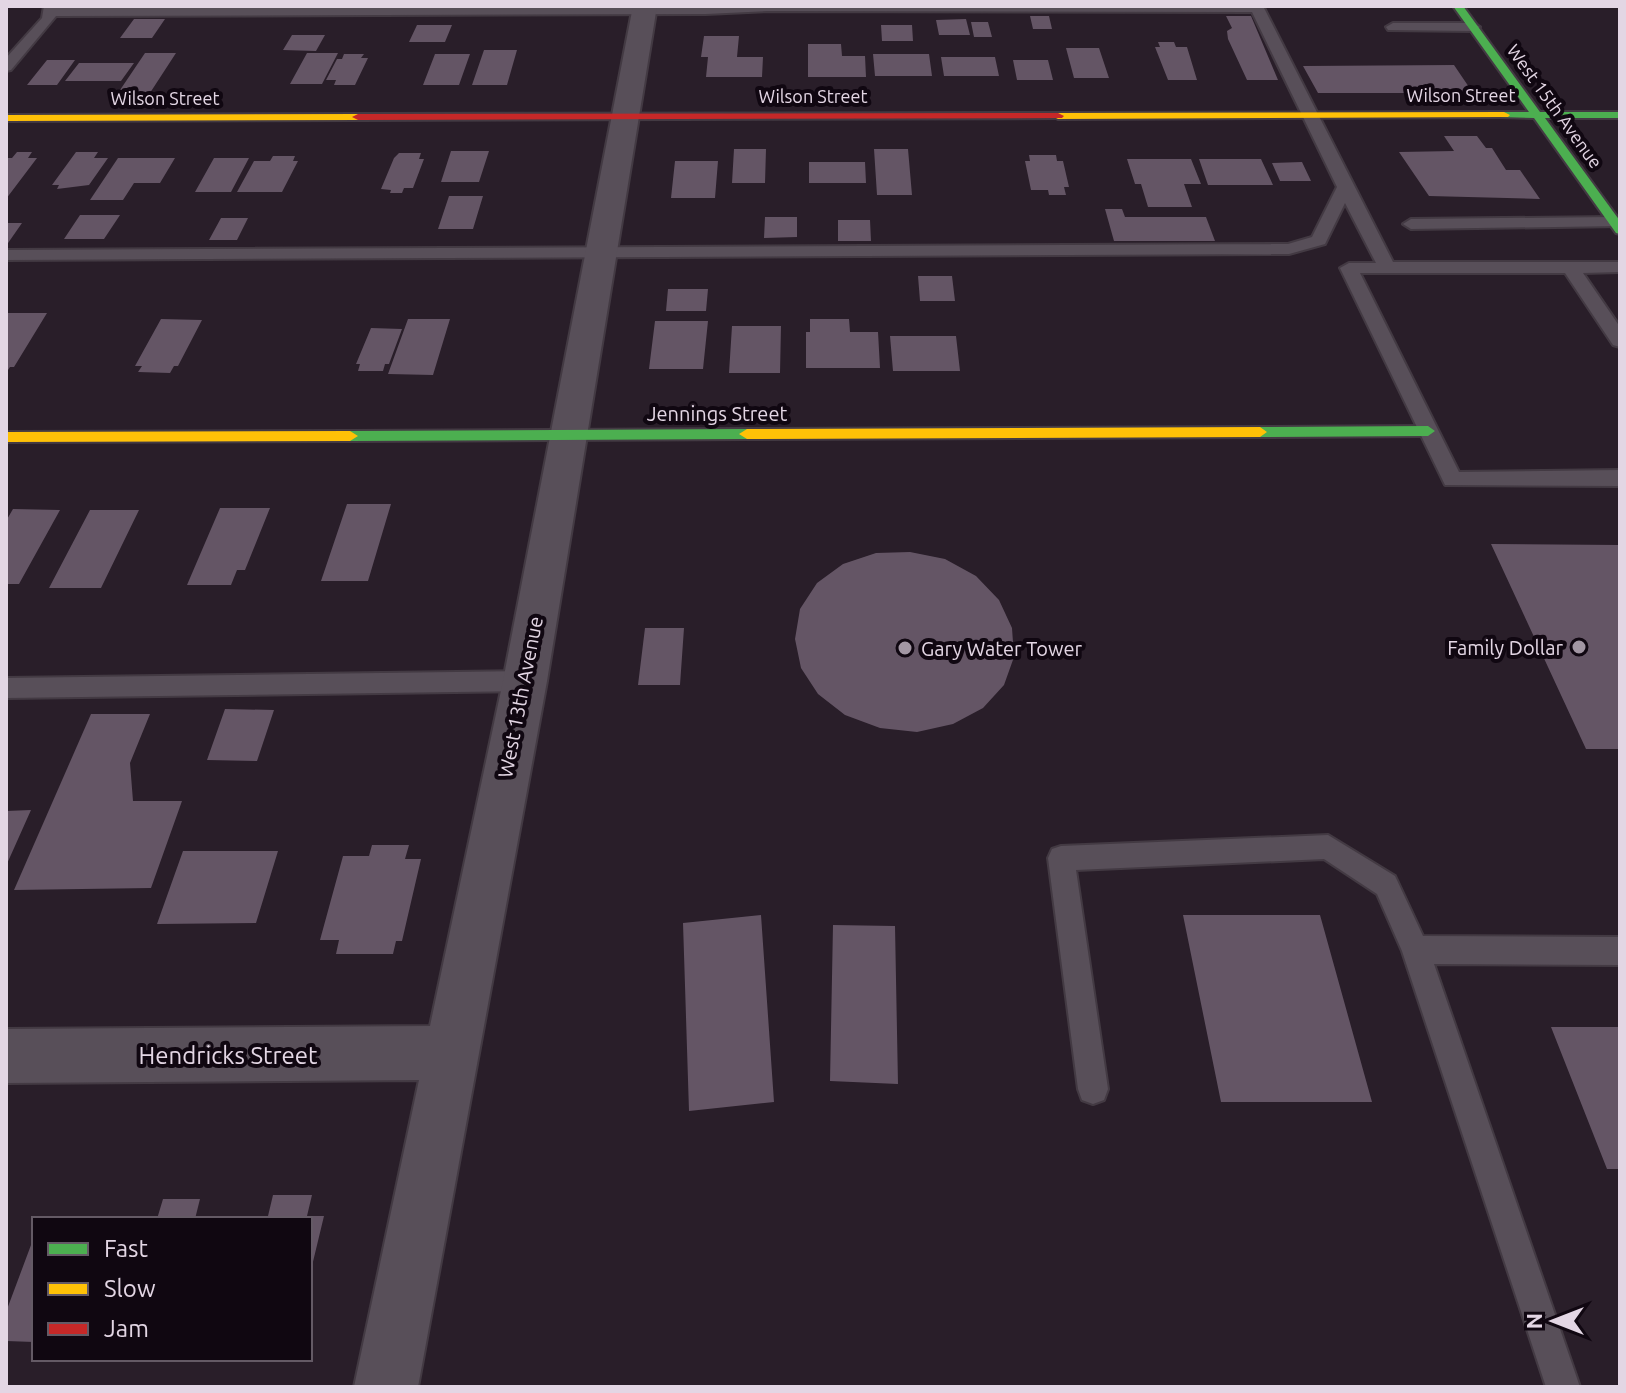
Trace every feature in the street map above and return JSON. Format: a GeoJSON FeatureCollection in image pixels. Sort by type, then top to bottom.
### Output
{"type":"FeatureCollection","features":[{"type":"Feature","properties":{"kind":"street","name":"West 15th Avenue"},"geometry":{"type":"LineString","coordinates":[[1458,6],[1617,226]]}},
{"type":"Feature","properties":{"kind":"street","name":"West 13th Avenue"},"geometry":{"type":"LineString","coordinates":[[386,1387],[449,1053],[525,681],[644,8]]}},
{"type":"Feature","properties":{"kind":"street","name":"Wilson Street"},"geometry":{"type":"LineString","coordinates":[[6,118],[1620,115]]}},
{"type":"Feature","properties":{"kind":"street","name":"Jennings Street"},"geometry":{"type":"LineString","coordinates":[[6,437],[1428,431]]}},
{"type":"Feature","properties":{"kind":"street","name":"Hendricks Street"},"geometry":{"type":"LineString","coordinates":[[6,1056],[449,1053]]}},
{"type":"Feature","properties":{"kind":"lane"},"geometry":{"type":"LineString","coordinates":[[6,67],[49,19],[51,9],[1257,7],[1387,267]]}},
{"type":"Feature","properties":{"kind":"lane"},"geometry":{"type":"LineString","coordinates":[[1393,27],[1473,27]]}},
{"type":"Feature","properties":{"kind":"lane"},"geometry":{"type":"LineString","coordinates":[[6,255],[1271,251],[1319,240],[1345,187]]}},
{"type":"Feature","properties":{"kind":"lane"},"geometry":{"type":"LineString","coordinates":[[1411,224],[1617,226]]}},
{"type":"Feature","properties":{"kind":"lane"},"geometry":{"type":"LineString","coordinates":[[1620,267],[1349,268],[1452,480],[1620,478]]}},
{"type":"Feature","properties":{"kind":"lane"},"geometry":{"type":"LineString","coordinates":[[1571,268],[1620,341]]}},
{"type":"Feature","properties":{"kind":"lane"},"geometry":{"type":"LineString","coordinates":[[6,688],[525,681]]}},
{"type":"Feature","properties":{"kind":"lane"},"geometry":{"type":"LineString","coordinates":[[1093,1089],[1061,858],[1328,847],[1386,885],[1415,950],[1563,1387]]}},
{"type":"Feature","properties":{"kind":"lane"},"geometry":{"type":"LineString","coordinates":[[1415,950],[1620,951]]}},
{"type":"Feature","properties":{"kind":"building"},"geometry":{"type":"Polygon","coordinates":[[[1030,16],[1049,16],[1052,29],[1033,29],[1030,16]]]}},
{"type":"Feature","properties":{"kind":"building"},"geometry":{"type":"Polygon","coordinates":[[[1226,16],[1251,16],[1278,80],[1247,80],[1228,39],[1227,31],[1232,28],[1226,16]]]}},
{"type":"Feature","properties":{"kind":"building"},"geometry":{"type":"Polygon","coordinates":[[[134,19],[165,19],[152,38],[120,38],[134,19]]]}},
{"type":"Feature","properties":{"kind":"building"},"geometry":{"type":"Polygon","coordinates":[[[966,19],[970,35],[939,35],[936,20],[966,19]]]}},
{"type":"Feature","properties":{"kind":"building"},"geometry":{"type":"Polygon","coordinates":[[[971,22],[988,22],[992,37],[974,37],[971,22]]]}},
{"type":"Feature","properties":{"kind":"building"},"geometry":{"type":"Polygon","coordinates":[[[417,25],[452,25],[445,42],[409,42],[417,25]]]}},
{"type":"Feature","properties":{"kind":"building"},"geometry":{"type":"Polygon","coordinates":[[[881,25],[912,25],[913,41],[882,41],[881,25]]]}},
{"type":"Feature","properties":{"kind":"building"},"geometry":{"type":"Polygon","coordinates":[[[292,35],[325,35],[316,51],[283,50],[292,35]]]}},
{"type":"Feature","properties":{"kind":"building"},"geometry":{"type":"Polygon","coordinates":[[[704,36],[739,36],[737,57],[763,57],[762,77],[706,77],[708,57],[701,57],[704,36]]]}},
{"type":"Feature","properties":{"kind":"building"},"geometry":{"type":"Polygon","coordinates":[[[1158,42],[1174,42],[1176,47],[1187,47],[1197,80],[1168,80],[1155,47],[1160,47],[1158,42]]]}},
{"type":"Feature","properties":{"kind":"building"},"geometry":{"type":"Polygon","coordinates":[[[808,44],[841,44],[842,56],[865,56],[866,77],[808,77],[808,44]]]}},
{"type":"Feature","properties":{"kind":"building"},"geometry":{"type":"Polygon","coordinates":[[[1066,48],[1099,48],[1109,78],[1074,78],[1066,48]]]}},
{"type":"Feature","properties":{"kind":"building"},"geometry":{"type":"Polygon","coordinates":[[[484,50],[517,50],[507,85],[472,85],[484,50]]]}},
{"type":"Feature","properties":{"kind":"building"},"geometry":{"type":"Polygon","coordinates":[[[145,53],[176,53],[148,96],[116,96],[145,53]]]}},
{"type":"Feature","properties":{"kind":"building"},"geometry":{"type":"Polygon","coordinates":[[[307,53],[338,53],[322,84],[290,84],[307,53]]]}},
{"type":"Feature","properties":{"kind":"building"},"geometry":{"type":"Polygon","coordinates":[[[344,54],[364,54],[361,58],[368,58],[355,85],[334,85],[336,80],[326,80],[337,59],[342,59],[344,54]]]}},
{"type":"Feature","properties":{"kind":"building"},"geometry":{"type":"Polygon","coordinates":[[[435,54],[470,54],[459,85],[423,85],[435,54]]]}},
{"type":"Feature","properties":{"kind":"building"},"geometry":{"type":"Polygon","coordinates":[[[873,54],[929,54],[932,76],[875,76],[873,54]]]}},
{"type":"Feature","properties":{"kind":"building"},"geometry":{"type":"Polygon","coordinates":[[[941,57],[995,57],[999,76],[944,76],[941,57]]]}},
{"type":"Feature","properties":{"kind":"building"},"geometry":{"type":"Polygon","coordinates":[[[47,60],[75,60],[57,85],[27,85],[47,60]]]}},
{"type":"Feature","properties":{"kind":"building"},"geometry":{"type":"Polygon","coordinates":[[[1013,60],[1048,60],[1053,80],[1017,80],[1013,60]]]}},
{"type":"Feature","properties":{"kind":"building"},"geometry":{"type":"Polygon","coordinates":[[[79,63],[134,63],[121,81],[65,81],[79,63]]]}},
{"type":"Feature","properties":{"kind":"building"},"geometry":{"type":"Polygon","coordinates":[[[1454,65],[1473,93],[1318,93],[1303,66],[1454,65]]]}},
{"type":"Feature","properties":{"kind":"building"},"geometry":{"type":"Polygon","coordinates":[[[1444,136],[1477,136],[1486,148],[1492,148],[1506,170],[1520,170],[1540,199],[1429,196],[1399,152],[1454,151],[1444,136]]]}},
{"type":"Feature","properties":{"kind":"building"},"geometry":{"type":"Polygon","coordinates":[[[734,149],[766,149],[765,183],[732,183],[734,149]]]}},
{"type":"Feature","properties":{"kind":"building"},"geometry":{"type":"Polygon","coordinates":[[[874,149],[908,149],[912,195],[877,195],[874,149]]]}},
{"type":"Feature","properties":{"kind":"building"},"geometry":{"type":"Polygon","coordinates":[[[451,151],[489,151],[479,182],[441,182],[451,151]]]}},
{"type":"Feature","properties":{"kind":"building"},"geometry":{"type":"Polygon","coordinates":[[[17,152],[32,152],[28,158],[37,158],[6,199],[6,158],[12,158],[17,152]]]}},
{"type":"Feature","properties":{"kind":"building"},"geometry":{"type":"Polygon","coordinates":[[[76,152],[98,152],[94,158],[108,158],[89,185],[57,189],[59,185],[52,185],[76,152]]]}},
{"type":"Feature","properties":{"kind":"building"},"geometry":{"type":"Polygon","coordinates":[[[399,153],[421,153],[419,159],[424,159],[413,188],[404,188],[402,193],[390,193],[391,190],[381,189],[399,153]]]}},
{"type":"Feature","properties":{"kind":"building"},"geometry":{"type":"Polygon","coordinates":[[[1029,155],[1056,155],[1057,161],[1063,161],[1069,187],[1064,187],[1066,195],[1049,195],[1048,190],[1031,190],[1025,161],[1030,161],[1029,155]]]}},
{"type":"Feature","properties":{"kind":"building"},"geometry":{"type":"Polygon","coordinates":[[[273,156],[295,156],[293,161],[298,161],[282,192],[237,192],[254,161],[270,161],[273,156]]]}},
{"type":"Feature","properties":{"kind":"building"},"geometry":{"type":"Polygon","coordinates":[[[118,158],[175,158],[160,183],[134,183],[123,200],[90,200],[118,158]]]}},
{"type":"Feature","properties":{"kind":"building"},"geometry":{"type":"Polygon","coordinates":[[[214,158],[249,158],[231,192],[195,192],[214,158]]]}},
{"type":"Feature","properties":{"kind":"building"},"geometry":{"type":"Polygon","coordinates":[[[1127,159],[1191,159],[1201,184],[1184,184],[1192,207],[1148,207],[1141,184],[1135,184],[1127,159]]]}},
{"type":"Feature","properties":{"kind":"building"},"geometry":{"type":"Polygon","coordinates":[[[1199,159],[1261,159],[1273,185],[1208,185],[1199,159]]]}},
{"type":"Feature","properties":{"kind":"building"},"geometry":{"type":"Polygon","coordinates":[[[675,161],[718,161],[715,198],[671,198],[675,161]]]}},
{"type":"Feature","properties":{"kind":"building"},"geometry":{"type":"Polygon","coordinates":[[[809,162],[865,162],[866,183],[809,183],[809,162]]]}},
{"type":"Feature","properties":{"kind":"building"},"geometry":{"type":"Polygon","coordinates":[[[1302,162],[1311,181],[1280,181],[1272,163],[1302,162]]]}},
{"type":"Feature","properties":{"kind":"building"},"geometry":{"type":"Polygon","coordinates":[[[449,196],[483,196],[473,229],[438,229],[449,196]]]}},
{"type":"Feature","properties":{"kind":"building"},"geometry":{"type":"Polygon","coordinates":[[[1105,209],[1122,209],[1125,217],[1206,217],[1215,241],[1114,241],[1105,209]]]}},
{"type":"Feature","properties":{"kind":"building"},"geometry":{"type":"Polygon","coordinates":[[[80,215],[120,215],[104,239],[64,239],[80,215]]]}},
{"type":"Feature","properties":{"kind":"building"},"geometry":{"type":"Polygon","coordinates":[[[765,217],[797,217],[797,237],[764,238],[765,217]]]}},
{"type":"Feature","properties":{"kind":"building"},"geometry":{"type":"Polygon","coordinates":[[[221,218],[248,218],[237,240],[209,240],[221,218]]]}},
{"type":"Feature","properties":{"kind":"building"},"geometry":{"type":"Polygon","coordinates":[[[838,220],[870,220],[871,241],[838,241],[838,220]]]}},
{"type":"Feature","properties":{"kind":"building"},"geometry":{"type":"Polygon","coordinates":[[[6,223],[22,223],[6,246],[6,223]]]}},
{"type":"Feature","properties":{"kind":"building"},"geometry":{"type":"Polygon","coordinates":[[[918,276],[952,276],[955,301],[920,301],[918,276]]]}},
{"type":"Feature","properties":{"kind":"building"},"geometry":{"type":"Polygon","coordinates":[[[668,289],[708,289],[706,311],[666,311],[668,289]]]}},
{"type":"Feature","properties":{"kind":"building"},"geometry":{"type":"Polygon","coordinates":[[[6,313],[47,313],[14,367],[6,373],[6,313]]]}},
{"type":"Feature","properties":{"kind":"building"},"geometry":{"type":"Polygon","coordinates":[[[161,319],[202,320],[178,366],[174,366],[170,373],[138,372],[142,366],[135,366],[161,319]]]}},
{"type":"Feature","properties":{"kind":"building"},"geometry":{"type":"Polygon","coordinates":[[[408,319],[450,319],[433,375],[388,374],[408,319]]]}},
{"type":"Feature","properties":{"kind":"building"},"geometry":{"type":"Polygon","coordinates":[[[810,319],[849,319],[850,332],[878,332],[880,368],[806,368],[806,332],[810,332],[810,319]]]}},
{"type":"Feature","properties":{"kind":"building"},"geometry":{"type":"Polygon","coordinates":[[[655,321],[708,321],[703,369],[649,369],[655,321]]]}},
{"type":"Feature","properties":{"kind":"building"},"geometry":{"type":"Polygon","coordinates":[[[732,326],[781,326],[780,373],[729,373],[732,326]]]}},
{"type":"Feature","properties":{"kind":"building"},"geometry":{"type":"Polygon","coordinates":[[[371,328],[402,329],[389,364],[385,364],[383,371],[358,371],[360,364],[356,364],[371,328]]]}},
{"type":"Feature","properties":{"kind":"building"},"geometry":{"type":"Polygon","coordinates":[[[890,336],[956,336],[960,371],[893,371],[890,336]]]}},
{"type":"Feature","properties":{"kind":"building"},"geometry":{"type":"Polygon","coordinates":[[[347,504],[391,504],[368,581],[321,581],[347,504]]]}},
{"type":"Feature","properties":{"kind":"building"},"geometry":{"type":"Polygon","coordinates":[[[220,508],[270,508],[245,570],[237,570],[231,585],[187,585],[220,508]]]}},
{"type":"Feature","properties":{"kind":"building"},"geometry":{"type":"Polygon","coordinates":[[[13,509],[60,510],[19,584],[6,584],[6,521],[13,509]]]}},
{"type":"Feature","properties":{"kind":"building"},"geometry":{"type":"Polygon","coordinates":[[[90,510],[139,510],[101,588],[49,588],[90,510]]]}},
{"type":"Feature","properties":{"kind":"building","name":"Family Dollar"},"geometry":{"type":"Polygon","coordinates":[[[1491,544],[1620,545],[1620,749],[1586,749],[1491,544]]]}},
{"type":"Feature","properties":{"kind":"building","name":"Gary Water Tower"},"geometry":{"type":"Polygon","coordinates":[[[910,552],[945,559],[976,576],[999,600],[1012,628],[1014,657],[1004,685],[983,708],[953,724],[917,732],[880,728],[845,715],[818,694],[801,668],[795,639],[800,609],[817,583],[843,564],[876,553],[910,552]]]}},
{"type":"Feature","properties":{"kind":"building"},"geometry":{"type":"Polygon","coordinates":[[[645,628],[684,628],[680,685],[638,685],[645,628]]]}},
{"type":"Feature","properties":{"kind":"building"},"geometry":{"type":"Polygon","coordinates":[[[225,709],[274,710],[257,761],[207,760],[225,709]]]}},
{"type":"Feature","properties":{"kind":"building"},"geometry":{"type":"Polygon","coordinates":[[[91,714],[150,714],[130,763],[133,801],[182,801],[151,888],[14,890],[91,714]]]}},
{"type":"Feature","properties":{"kind":"building"},"geometry":{"type":"Polygon","coordinates":[[[31,810],[6,866],[6,811],[31,810]]]}},
{"type":"Feature","properties":{"kind":"building"},"geometry":{"type":"Polygon","coordinates":[[[372,845],[409,845],[405,859],[421,859],[402,941],[396,941],[393,954],[336,954],[339,940],[320,940],[343,856],[369,856],[372,845]]]}},
{"type":"Feature","properties":{"kind":"building"},"geometry":{"type":"Polygon","coordinates":[[[183,851],[278,851],[256,923],[157,924],[183,851]]]}},
{"type":"Feature","properties":{"kind":"building"},"geometry":{"type":"Polygon","coordinates":[[[761,915],[774,1102],[689,1111],[683,923],[761,915]]]}},
{"type":"Feature","properties":{"kind":"building"},"geometry":{"type":"Polygon","coordinates":[[[1183,915],[1320,915],[1372,1102],[1221,1102],[1183,915]]]}},
{"type":"Feature","properties":{"kind":"building"},"geometry":{"type":"Polygon","coordinates":[[[833,925],[895,926],[898,1084],[830,1081],[833,925]]]}},
{"type":"Feature","properties":{"kind":"building"},"geometry":{"type":"Polygon","coordinates":[[[1551,1027],[1620,1027],[1620,1169],[1607,1169],[1551,1027]]]}},
{"type":"Feature","properties":{"kind":"building"},"geometry":{"type":"Polygon","coordinates":[[[273,1195],[312,1195],[307,1216],[324,1216],[312,1266],[312,1217],[252,1217],[268,1216],[273,1195]]]}},
{"type":"Feature","properties":{"kind":"building"},"geometry":{"type":"Polygon","coordinates":[[[163,1199],[200,1199],[196,1217],[158,1217],[163,1199]]]}},
{"type":"Feature","properties":{"kind":"building"},"geometry":{"type":"Polygon","coordinates":[[[32,1242],[32,1342],[6,1341],[6,1312],[32,1242]]]}},
{"type":"Feature","properties":{"kind":"traffic: fast"},"geometry":{"type":"LineString","coordinates":[[1458,6],[1620,230]]}},
{"type":"Feature","properties":{"kind":"traffic: fast"},"geometry":{"type":"LineString","coordinates":[[1504,115],[1620,115]]}},
{"type":"Feature","properties":{"kind":"traffic: fast"},"geometry":{"type":"LineString","coordinates":[[1260,432],[1428,431]]}},
{"type":"Feature","properties":{"kind":"traffic: fast"},"geometry":{"type":"LineString","coordinates":[[350,436],[747,434]]}},
{"type":"Feature","properties":{"kind":"traffic: slow"},"geometry":{"type":"LineString","coordinates":[[1058,116],[1504,115]]}},
{"type":"Feature","properties":{"kind":"traffic: slow"},"geometry":{"type":"LineString","coordinates":[[6,118],[358,117]]}},
{"type":"Feature","properties":{"kind":"traffic: slow"},"geometry":{"type":"LineString","coordinates":[[747,434],[1260,432]]}},
{"type":"Feature","properties":{"kind":"traffic: slow"},"geometry":{"type":"LineString","coordinates":[[6,437],[350,436]]}},
{"type":"Feature","properties":{"kind":"traffic: jam"},"geometry":{"type":"LineString","coordinates":[[358,117],[1058,116]]}},
{"type":"Feature","properties":{"kind":"place","name":"Family Dollar"},"geometry":{"type":"Point","coordinates":[1579,647]}},
{"type":"Feature","properties":{"kind":"place","name":"Gary Water Tower"},"geometry":{"type":"Point","coordinates":[905,648]}}]}
